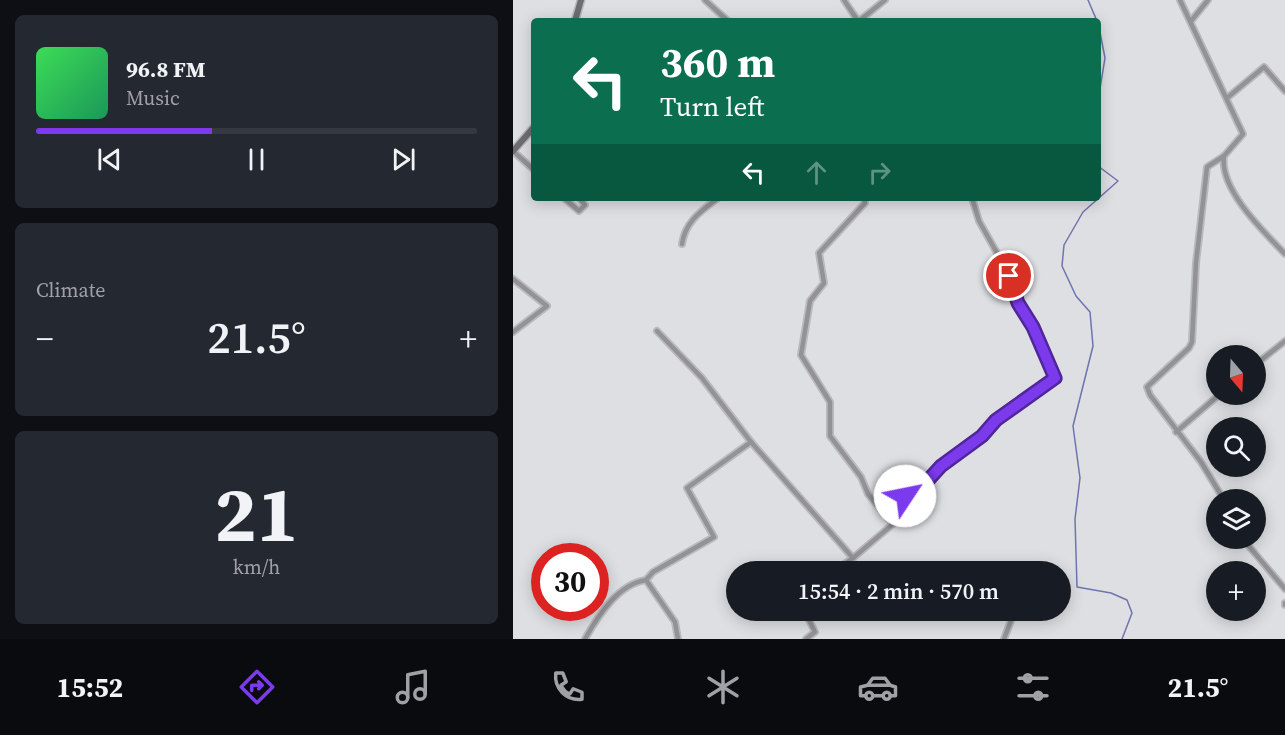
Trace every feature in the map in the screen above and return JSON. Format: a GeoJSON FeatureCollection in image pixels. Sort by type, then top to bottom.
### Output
{"type":"FeatureCollection","features":[{"type":"Feature","properties":{"kind":"main road"},"geometry":{"type":"LineString","coordinates":[[576,18],[581,0]]}},
{"type":"Feature","properties":{"kind":"main road"},"geometry":{"type":"LineString","coordinates":[[513,151],[531,130]]}},
{"type":"Feature","properties":{"kind":"street"},"geometry":{"type":"LineString","coordinates":[[705,0],[725,18]]}},
{"type":"Feature","properties":{"kind":"street"},"geometry":{"type":"LineString","coordinates":[[845,0],[857,18]]}},
{"type":"Feature","properties":{"kind":"street"},"geometry":{"type":"LineString","coordinates":[[863,18],[885,0]]}},
{"type":"Feature","properties":{"kind":"street"},"geometry":{"type":"LineString","coordinates":[[1180,0],[1243,134],[1224,156],[1207,167],[1196,262],[1192,342],[1189,348],[1147,387],[1176,432],[1201,462],[1217,489]]}},
{"type":"Feature","properties":{"kind":"street"},"geometry":{"type":"LineString","coordinates":[[1191,21],[1208,0]]}},
{"type":"Feature","properties":{"kind":"street"},"geometry":{"type":"LineString","coordinates":[[1227,98],[1264,67],[1285,91]]}},
{"type":"Feature","properties":{"kind":"street"},"geometry":{"type":"LineString","coordinates":[[513,151],[531,167]]}},
{"type":"Feature","properties":{"kind":"street"},"geometry":{"type":"LineString","coordinates":[[1224,156],[1223,167],[1233,191],[1260,229],[1285,254]]}},
{"type":"Feature","properties":{"kind":"street"},"geometry":{"type":"LineString","coordinates":[[567,201],[579,211],[585,205],[582,201]]}},
{"type":"Feature","properties":{"kind":"street"},"geometry":{"type":"LineString","coordinates":[[683,244],[684,235],[695,216],[714,201]]}},
{"type":"Feature","properties":{"kind":"street"},"geometry":{"type":"LineString","coordinates":[[849,561],[893,527],[868,494],[861,477],[830,436],[830,402],[801,355],[810,301],[824,283],[819,253],[865,201]]}},
{"type":"Feature","properties":{"kind":"street"},"geometry":{"type":"LineString","coordinates":[[885,514],[896,501],[921,488],[941,466],[982,436],[996,420],[1055,378],[1033,327],[1018,303],[1009,276],[979,221],[973,201]]}},
{"type":"Feature","properties":{"kind":"street"},"geometry":{"type":"LineString","coordinates":[[1278,247],[1285,242]]}},
{"type":"Feature","properties":{"kind":"street"},"geometry":{"type":"LineString","coordinates":[[513,279],[547,306],[513,332]]}},
{"type":"Feature","properties":{"kind":"street"},"geometry":{"type":"LineString","coordinates":[[657,331],[702,378],[751,442],[853,558]]}},
{"type":"Feature","properties":{"kind":"street"},"geometry":{"type":"LineString","coordinates":[[1266,356],[1285,341]]}},
{"type":"Feature","properties":{"kind":"street"},"geometry":{"type":"LineString","coordinates":[[1176,432],[1207,405]]}},
{"type":"Feature","properties":{"kind":"street"},"geometry":{"type":"LineString","coordinates":[[585,639],[611,600],[634,582],[646,580],[653,572],[714,537],[687,488],[751,442]]}},
{"type":"Feature","properties":{"kind":"street"},"geometry":{"type":"LineString","coordinates":[[1251,549],[1285,589]]}},
{"type":"Feature","properties":{"kind":"street"},"geometry":{"type":"LineString","coordinates":[[646,580],[675,622],[678,639]]}},
{"type":"Feature","properties":{"kind":"street"},"geometry":{"type":"LineString","coordinates":[[806,639],[815,632],[810,621]]}},
{"type":"Feature","properties":{"kind":"street"},"geometry":{"type":"LineString","coordinates":[[1004,639],[1011,621]]}},
{"type":"Feature","properties":{"kind":"waterway"},"geometry":{"type":"LineString","coordinates":[[1088,0],[1096,18]]}},
{"type":"Feature","properties":{"kind":"waterway"},"geometry":{"type":"LineString","coordinates":[[1101,37],[1105,58],[1101,83]]}},
{"type":"Feature","properties":{"kind":"waterway"},"geometry":{"type":"LineString","coordinates":[[1101,168],[1118,181],[1101,196]]}},
{"type":"Feature","properties":{"kind":"waterway"},"geometry":{"type":"LineString","coordinates":[[1095,201],[1083,212],[1064,245],[1062,266],[1076,296],[1090,312],[1093,346],[1073,426],[1080,478],[1075,519],[1077,587],[1111,593],[1127,600],[1132,613],[1122,639]]}},
{"type":"Feature","properties":{"kind":"route"},"geometry":{"type":"LineString","coordinates":[[905,496],[916,492],[941,466],[982,436],[996,420],[1055,378],[1033,327],[1018,303],[1009,276]]}}]}
